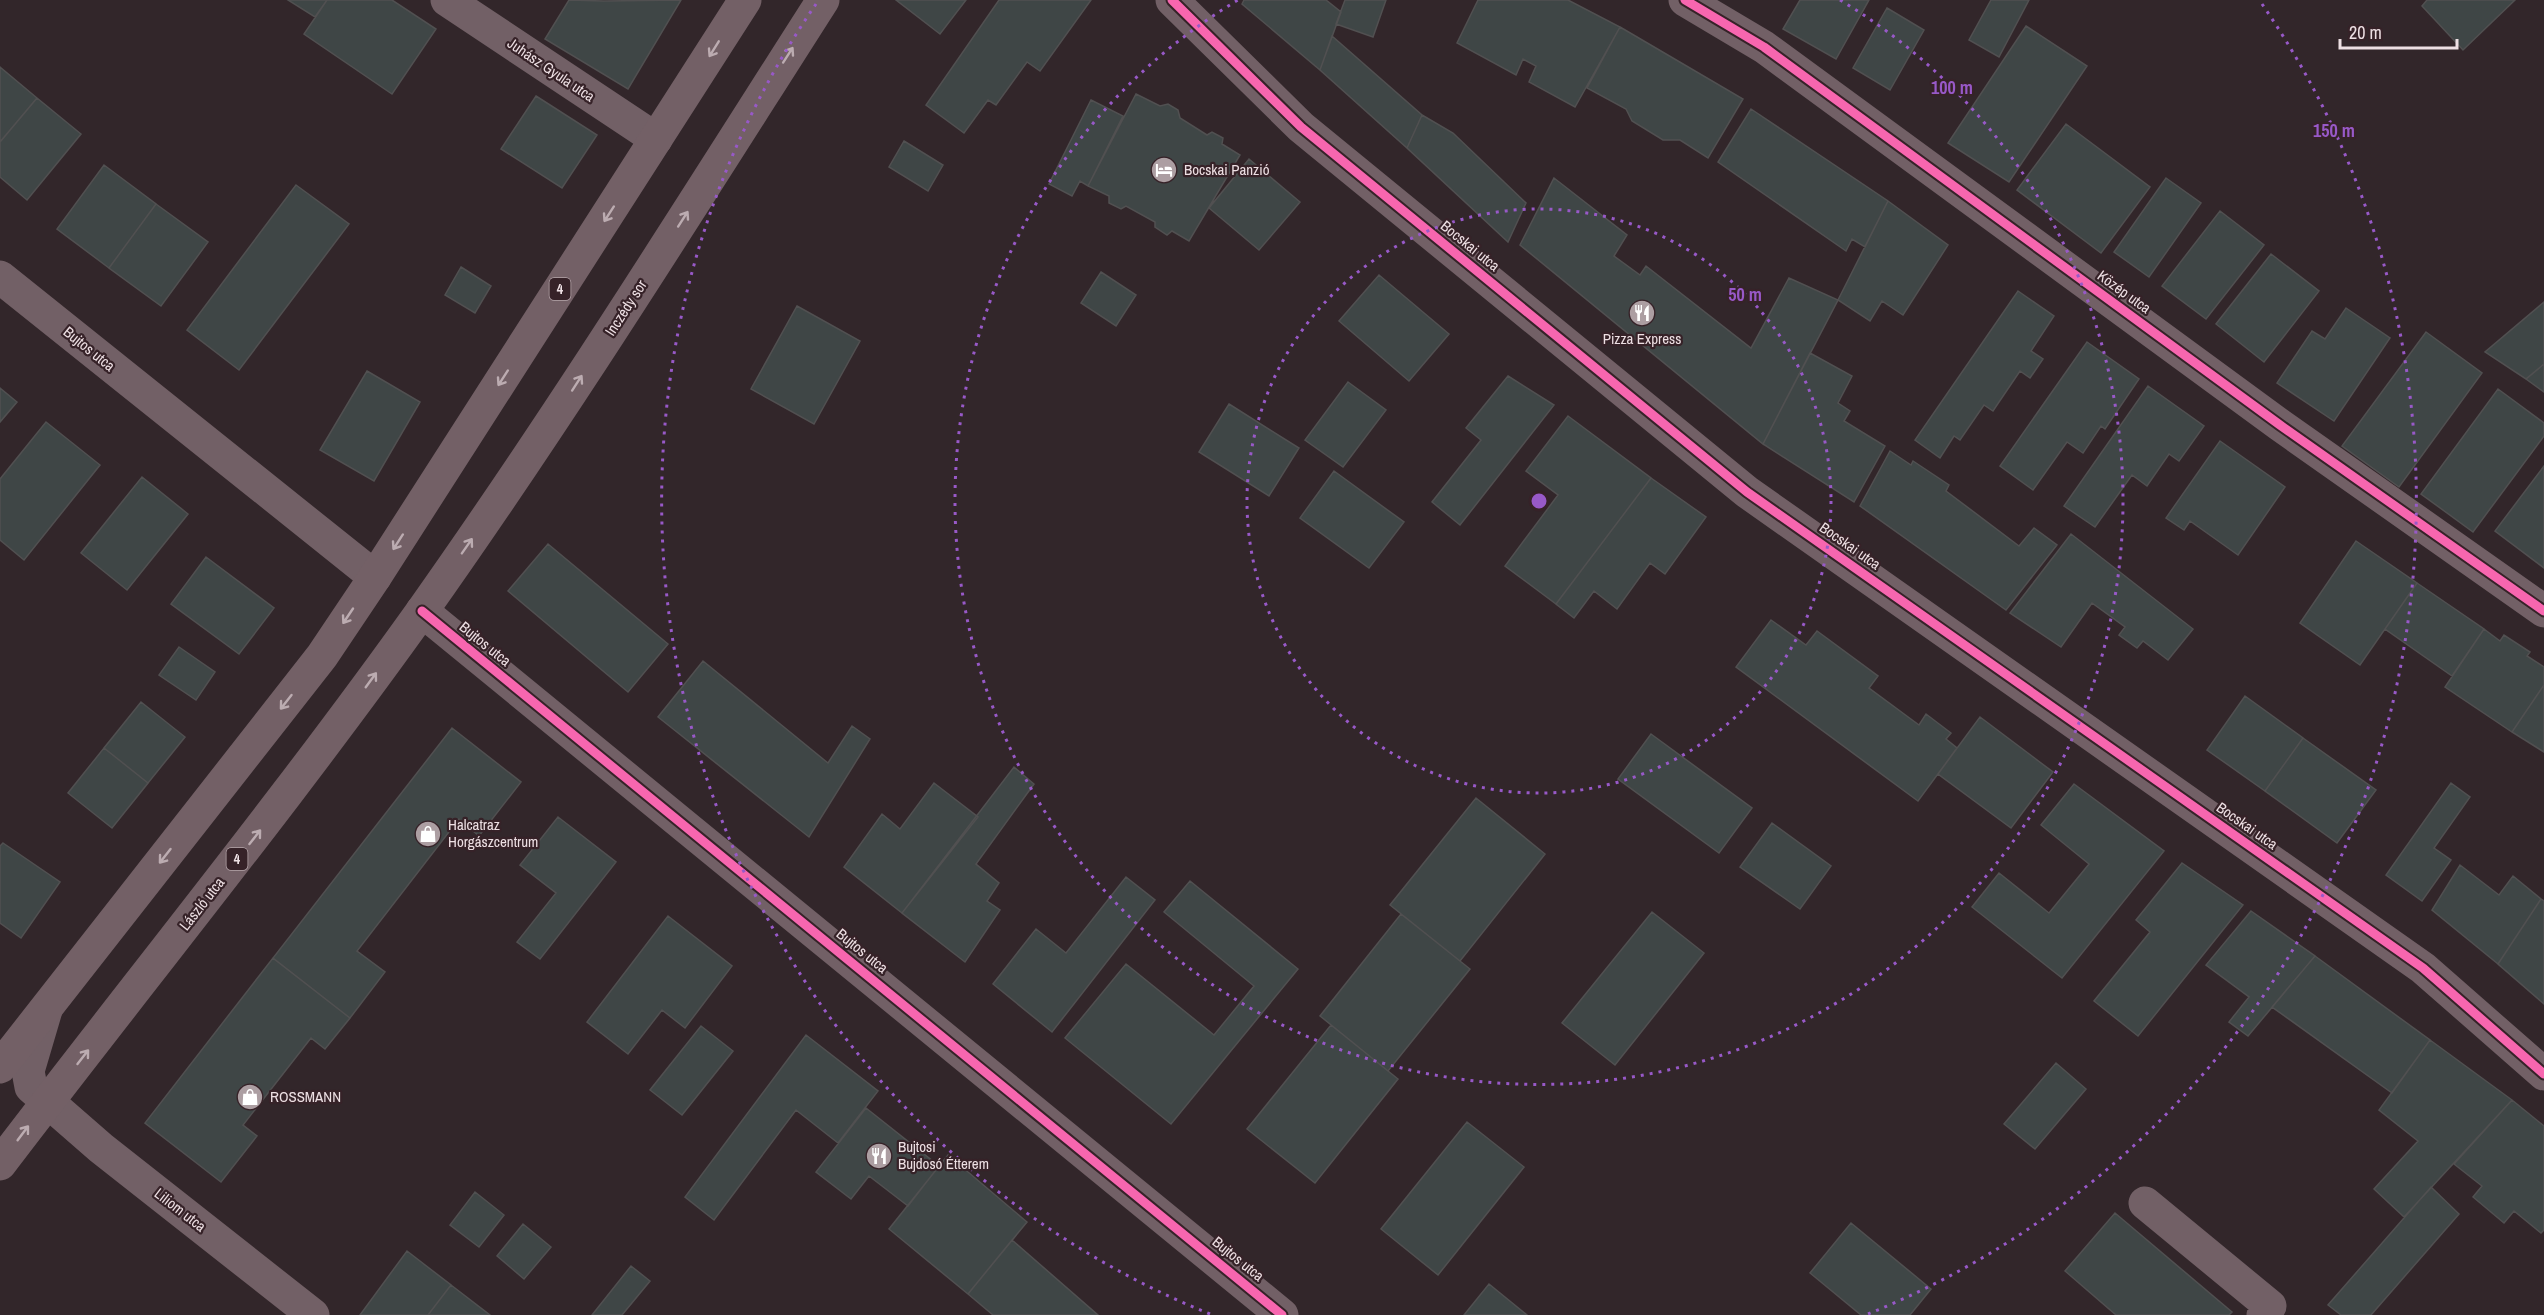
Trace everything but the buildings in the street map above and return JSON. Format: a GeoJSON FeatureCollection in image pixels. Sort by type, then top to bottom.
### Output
{"type":"FeatureCollection","features":[{"type":"Feature","properties":{"kind":"main road","name":"4"},"geometry":{"type":"LineString","coordinates":[[0,1067],[322,656],[745,0]]}},
{"type":"Feature","properties":{"kind":"main road","name":"Inczédy sor"},"geometry":{"type":"LineString","coordinates":[[422,611],[529,458],[823,0]]}},
{"type":"Feature","properties":{"kind":"main road","name":"László utca"},"geometry":{"type":"LineString","coordinates":[[0,1164],[310,766],[422,611]]}},
{"type":"Feature","properties":{"kind":"street","name":"Juhász Gyula utca"},"geometry":{"type":"LineString","coordinates":[[447,0],[656,139]]}},
{"type":"Feature","properties":{"kind":"street","name":"Bocskai utca"},"geometry":{"type":"LineString","coordinates":[[1172,0],[1301,127],[1747,492],[2423,968],[2544,1074]]}},
{"type":"Feature","properties":{"kind":"street","name":"Közép utca"},"geometry":{"type":"LineString","coordinates":[[1685,0],[1764,47],[2271,418],[2544,611]]}},
{"type":"Feature","properties":{"kind":"street","name":"Bujtos utca"},"geometry":{"type":"LineString","coordinates":[[0,278],[375,577]]}},
{"type":"Feature","properties":{"kind":"street","name":"Bujtos utca"},"geometry":{"type":"LineString","coordinates":[[422,611],[1266,1310]]}},
{"type":"Feature","properties":{"kind":"street","name":"Liliom utca"},"geometry":{"type":"LineString","coordinates":[[48,1006],[28,1071],[31,1087],[101,1148],[313,1315]]}},
{"type":"Feature","properties":{"kind":"street"},"geometry":{"type":"LineString","coordinates":[[2145,1203],[2270,1306],[2263,1315]]}},
{"type":"Feature","properties":{"kind":"cycle path"},"geometry":{"type":"LineString","coordinates":[[1172,0],[1301,127],[1747,492],[2423,968],[2544,1074]]}},
{"type":"Feature","properties":{"kind":"cycle path"},"geometry":{"type":"LineString","coordinates":[[1685,0],[1764,47],[2280,425],[2544,611]]}},
{"type":"Feature","properties":{"kind":"cycle path"},"geometry":{"type":"LineString","coordinates":[[422,611],[1282,1315]]}},
{"type":"Feature","properties":{"kind":"place","name":"Bocskai Panzió"},"geometry":{"type":"Point","coordinates":[1164,170]}},
{"type":"Feature","properties":{"kind":"place","name":"Pizza Express"},"geometry":{"type":"Point","coordinates":[1642,313]}},
{"type":"Feature","properties":{"kind":"place","name":"Halcatraz Horgászcentrum"},"geometry":{"type":"Point","coordinates":[428,834]}},
{"type":"Feature","properties":{"kind":"place","name":"ROSSMANN"},"geometry":{"type":"Point","coordinates":[250,1097]}},
{"type":"Feature","properties":{"kind":"place","name":"Bujtosi Bujdosó Étterem"},"geometry":{"type":"Point","coordinates":[879,1156]}}]}
